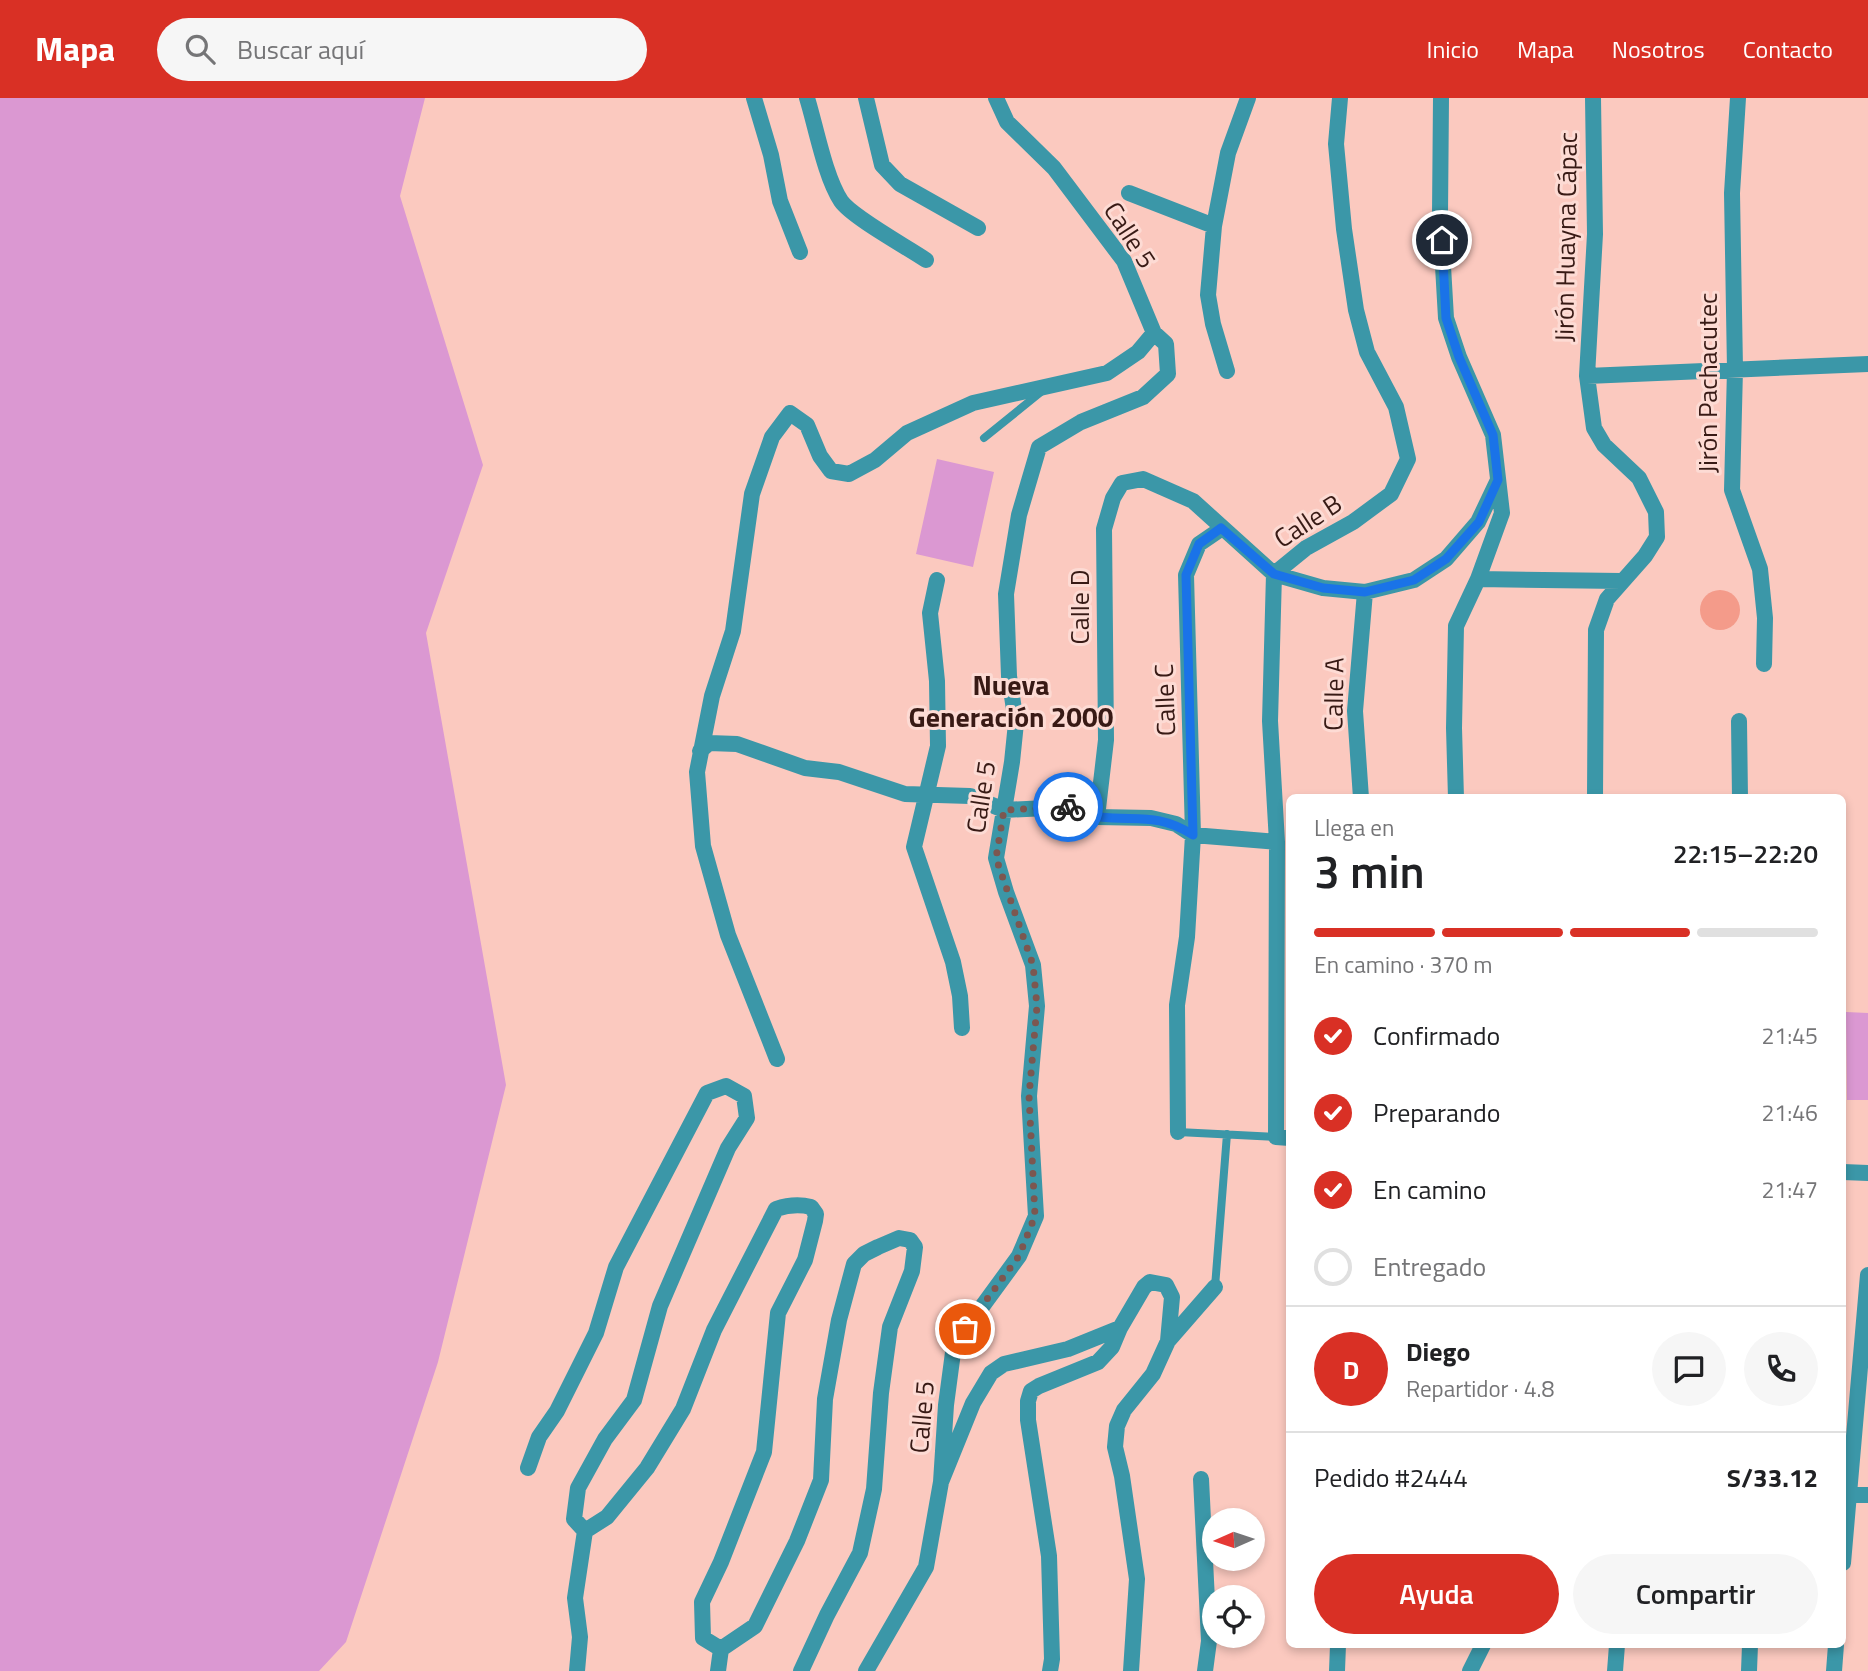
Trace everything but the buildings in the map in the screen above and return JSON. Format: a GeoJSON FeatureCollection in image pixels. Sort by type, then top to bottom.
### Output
{"type":"FeatureCollection","features":[{"type":"Feature","properties":{"kind":"street"},"geometry":{"type":"LineString","coordinates":[[754,98],[772,155],[780,201],[800,252]]}},
{"type":"Feature","properties":{"kind":"street"},"geometry":{"type":"LineString","coordinates":[[807,98],[833,185],[842,203],[926,260]]}},
{"type":"Feature","properties":{"kind":"street"},"geometry":{"type":"LineString","coordinates":[[866,98],[882,165],[900,184],[978,228]]}},
{"type":"Feature","properties":{"kind":"street","name":"Calle 5"},"geometry":{"type":"LineString","coordinates":[[941,1482],[946,1405],[954,1345],[1019,1256],[1035,1216],[1029,1096],[1037,1006],[1033,965],[996,858],[1016,723],[1009,676],[1006,594],[1019,514],[1039,447],[1081,422],[1143,397],[1168,374],[1166,344],[1154,333],[1124,261],[1054,168],[1007,121],[996,98]]}},
{"type":"Feature","properties":{"kind":"street"},"geometry":{"type":"LineString","coordinates":[[1227,371],[1213,324],[1208,295],[1214,226],[1228,153],[1248,98]]}},
{"type":"Feature","properties":{"kind":"street","name":"Calle B"},"geometry":{"type":"LineString","coordinates":[[1283,1138],[1278,842],[1270,722],[1274,574],[1306,548],[1353,522],[1391,494],[1408,458],[1396,407],[1367,352],[1356,310],[1344,229],[1336,144],[1340,98]]}},
{"type":"Feature","properties":{"kind":"street"},"geometry":{"type":"LineString","coordinates":[[1441,98],[1440,214],[1446,318],[1459,357],[1493,435],[1502,513],[1478,579],[1456,626],[1456,794]]}},
{"type":"Feature","properties":{"kind":"street","name":"Jirón Huayna Cápac"},"geometry":{"type":"LineString","coordinates":[[1593,98],[1595,234],[1587,376],[1594,428],[1604,444],[1639,478],[1656,512],[1657,537],[1645,556],[1607,599],[1596,630],[1595,794]]}},
{"type":"Feature","properties":{"kind":"street","name":"Jirón Pachacutec"},"geometry":{"type":"LineString","coordinates":[[1738,98],[1732,193],[1735,369],[1732,490],[1760,569],[1765,618],[1764,664]]}},
{"type":"Feature","properties":{"kind":"street"},"geometry":{"type":"LineString","coordinates":[[1129,193],[1214,226]]}},
{"type":"Feature","properties":{"kind":"street"},"geometry":{"type":"LineString","coordinates":[[777,1059],[728,935],[703,846],[697,772],[712,696],[733,631],[752,494],[772,437],[790,412],[807,425],[820,456],[831,471],[849,474],[874,460],[907,433],[973,403],[1107,373],[1139,352],[1154,333]]}},
{"type":"Feature","properties":{"kind":"street"},"geometry":{"type":"LineString","coordinates":[[1587,376],[1868,364]]}},
{"type":"Feature","properties":{"kind":"street","name":"Calle D"},"geometry":{"type":"LineString","coordinates":[[1097,817],[1106,740],[1104,529],[1113,498],[1122,483],[1143,480],[1192,501],[1221,528]]}},
{"type":"Feature","properties":{"kind":"street"},"geometry":{"type":"LineString","coordinates":[[1221,528],[1274,574],[1323,588],[1365,592],[1414,580],[1446,559],[1479,522],[1498,480]]}},
{"type":"Feature","properties":{"kind":"street","name":"Calle C"},"geometry":{"type":"LineString","coordinates":[[1178,1132],[1177,1005],[1187,937],[1193,835],[1186,575],[1199,544],[1221,528]]}},
{"type":"Feature","properties":{"kind":"street"},"geometry":{"type":"LineString","coordinates":[[1478,579],[1621,581]]}},
{"type":"Feature","properties":{"kind":"street"},"geometry":{"type":"LineString","coordinates":[[937,580],[930,613],[937,681],[938,746],[914,847],[953,962],[960,996],[962,1028]]}},
{"type":"Feature","properties":{"kind":"street","name":"Calle A"},"geometry":{"type":"LineString","coordinates":[[1361,794],[1356,711],[1365,592]]}},
{"type":"Feature","properties":{"kind":"street"},"geometry":{"type":"LineString","coordinates":[[1739,721],[1740,794]]}},
{"type":"Feature","properties":{"kind":"street"},"geometry":{"type":"LineString","coordinates":[[700,751],[709,743],[737,744],[805,768],[839,772],[905,794],[970,796],[1004,810],[1068,807],[1097,817],[1151,818],[1176,824],[1193,835],[1278,842]]}},
{"type":"Feature","properties":{"kind":"street"},"geometry":{"type":"LineString","coordinates":[[528,1468],[539,1437],[557,1411],[596,1333],[616,1267],[707,1093],[726,1086],[744,1096],[747,1118],[728,1147],[660,1306],[634,1400],[605,1439],[578,1488],[574,1519],[585,1531]]}},
{"type":"Feature","properties":{"kind":"street"},"geometry":{"type":"LineString","coordinates":[[1846,1172],[1868,1173]]}},
{"type":"Feature","properties":{"kind":"street"},"geometry":{"type":"LineString","coordinates":[[577,1671],[580,1637],[575,1598],[585,1531],[607,1517],[647,1468],[683,1409],[713,1330],[776,1209],[786,1205],[811,1207],[816,1214],[805,1260],[778,1313],[764,1452],[721,1562],[702,1602],[704,1638],[721,1649]]}},
{"type":"Feature","properties":{"kind":"street"},"geometry":{"type":"LineString","coordinates":[[718,1671],[721,1649],[755,1626],[797,1541],[821,1480],[825,1399],[839,1320],[854,1265],[864,1254],[878,1247],[899,1238],[910,1240],[915,1247],[912,1271],[890,1327],[881,1393],[874,1489],[860,1553],[801,1671]]}},
{"type":"Feature","properties":{"kind":"street"},"geometry":{"type":"LineString","coordinates":[[1846,1485],[1868,1275]]}},
{"type":"Feature","properties":{"kind":"street"},"geometry":{"type":"LineString","coordinates":[[1050,1671],[1052,1659],[1049,1556],[1027,1420],[1031,1391],[1098,1362],[1112,1347],[1120,1328],[1144,1287],[1150,1282],[1166,1285],[1172,1297],[1168,1341]]}},
{"type":"Feature","properties":{"kind":"street"},"geometry":{"type":"LineString","coordinates":[[1131,1671],[1137,1579],[1122,1476],[1115,1447],[1117,1426],[1124,1410],[1153,1374],[1168,1341],[1215,1287]]}},
{"type":"Feature","properties":{"kind":"street"},"geometry":{"type":"LineString","coordinates":[[866,1671],[926,1567],[941,1482],[973,1403],[997,1367],[1068,1349],[1120,1328]]}},
{"type":"Feature","properties":{"kind":"street"},"geometry":{"type":"LineString","coordinates":[[1201,1479],[1209,1641],[1205,1671]]}},
{"type":"Feature","properties":{"kind":"street"},"geometry":{"type":"LineString","coordinates":[[1846,1495],[1868,1494]]}},
{"type":"Feature","properties":{"kind":"street"},"geometry":{"type":"LineString","coordinates":[[1336,1671],[1338,1648]]}},
{"type":"Feature","properties":{"kind":"street"},"geometry":{"type":"LineString","coordinates":[[1471,1671],[1482,1648]]}},
{"type":"Feature","properties":{"kind":"street"},"geometry":{"type":"LineString","coordinates":[[1615,1671],[1617,1648]]}},
{"type":"Feature","properties":{"kind":"street"},"geometry":{"type":"LineString","coordinates":[[1749,1671],[1750,1648]]}},
{"type":"Feature","properties":{"kind":"street"},"geometry":{"type":"LineString","coordinates":[[1834,1671],[1836,1648]]}},
{"type":"Feature","properties":{"kind":"lane"},"geometry":{"type":"LineString","coordinates":[[985,438],[1046,388]]}},
{"type":"Feature","properties":{"kind":"lane"},"geometry":{"type":"LineString","coordinates":[[1178,1132],[1283,1138]]}},
{"type":"Feature","properties":{"kind":"lane"},"geometry":{"type":"LineString","coordinates":[[1215,1287],[1227,1134]]}},
{"type":"Feature","properties":{"kind":"shaded area"},"geometry":{"type":"Polygon","coordinates":[[[0,98],[425,98],[400,196],[483,465],[426,633],[506,1085],[438,1362],[346,1642],[319,1671],[0,1671],[0,98]]]}},
{"type":"Feature","properties":{"kind":"shaded area"},"geometry":{"type":"Polygon","coordinates":[[[937,459],[994,472],[973,567],[916,554],[937,459]]]}},
{"type":"Feature","properties":{"kind":"shaded area"},"geometry":{"type":"Polygon","coordinates":[[[1846,1012],[1868,1013],[1868,1100],[1847,1100],[1846,1012]]]}},
{"type":"Feature","properties":{"kind":"way so far"},"geometry":{"type":"LineString","coordinates":[[965,1329],[1019,1256],[1035,1216],[1029,1096],[1037,1006],[1033,965],[996,858],[1004,810],[1068,807]]}},
{"type":"Feature","properties":{"kind":"district","name":"Nueva Generación 2000"},"geometry":{"type":"Point","coordinates":[1011,701]}},
{"type":"Feature","properties":{"kind":"route"},"geometry":{"type":"LineString","coordinates":[[1068,807],[1097,817],[1151,818],[1176,824],[1193,835],[1186,575],[1199,544],[1221,528],[1274,574],[1323,588],[1365,592],[1414,580],[1446,559],[1479,522],[1498,480],[1493,435],[1459,357],[1446,318],[1442,240]]}}]}
